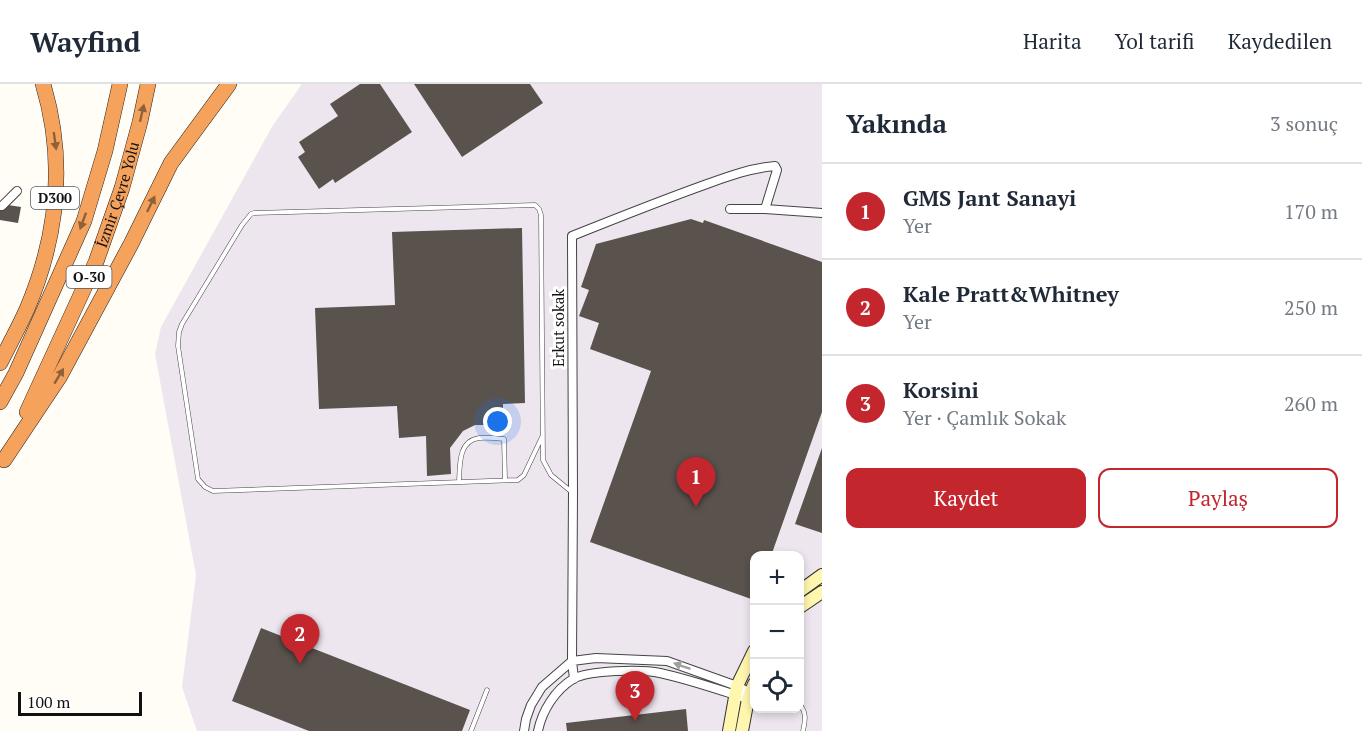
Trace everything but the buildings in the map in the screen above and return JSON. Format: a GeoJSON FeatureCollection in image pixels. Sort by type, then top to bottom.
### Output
{"type":"FeatureCollection","features":[{"type":"Feature","properties":{"kind":"highway","name":"D300"},"geometry":{"type":"LineString","coordinates":[[0,363],[27,309],[45,255],[55,204],[57,155],[50,108],[43,84]]}},
{"type":"Feature","properties":{"kind":"highway","name":"İzmir Çevre Yolu"},"geometry":{"type":"LineString","coordinates":[[0,402],[21,363],[84,221],[105,151],[120,84]]}},
{"type":"Feature","properties":{"kind":"highway","name":"İzmir Çevre Yolu"},"geometry":{"type":"LineString","coordinates":[[2,462],[96,262],[122,189],[148,84]]}},
{"type":"Feature","properties":{"kind":"highway"},"geometry":{"type":"LineString","coordinates":[[2,462],[60,376],[131,244],[171,163],[229,84]]}},
{"type":"Feature","properties":{"kind":"street","name":"Erkut sokak"},"geometry":{"type":"LineString","coordinates":[[574,679],[572,661],[572,236],[740,172],[774,166],[777,170],[765,209]]}},
{"type":"Feature","properties":{"kind":"street"},"geometry":{"type":"LineString","coordinates":[[0,206],[16,191]]}},
{"type":"Feature","properties":{"kind":"street"},"geometry":{"type":"LineString","coordinates":[[730,209],[822,213]]}},
{"type":"Feature","properties":{"kind":"street"},"geometry":{"type":"LineString","coordinates":[[804,588],[822,575]]}},
{"type":"Feature","properties":{"kind":"street"},"geometry":{"type":"LineString","coordinates":[[804,605],[822,592]]}},
{"type":"Feature","properties":{"kind":"street"},"geometry":{"type":"LineString","coordinates":[[524,731],[531,705],[543,687],[572,661],[596,658],[667,661],[747,692]]}},
{"type":"Feature","properties":{"kind":"street"},"geometry":{"type":"LineString","coordinates":[[742,731],[753,659]]}},
{"type":"Feature","properties":{"kind":"street"},"geometry":{"type":"LineString","coordinates":[[538,731],[542,715],[550,701],[574,679],[582,676],[617,671],[658,673],[747,692]]}},
{"type":"Feature","properties":{"kind":"street"},"geometry":{"type":"LineString","coordinates":[[729,731],[747,692]]}},
{"type":"Feature","properties":{"kind":"lane"},"geometry":{"type":"LineString","coordinates":[[542,437],[522,477],[518,480],[213,490],[205,487],[198,479],[179,356],[178,332],[242,225],[251,214],[535,205],[541,215],[543,460],[551,475],[573,493]]}},
{"type":"Feature","properties":{"kind":"lane"},"geometry":{"type":"LineString","coordinates":[[459,482],[462,450],[470,441],[479,438],[504,439],[505,480]]}},
{"type":"Feature","properties":{"kind":"lane"},"geometry":{"type":"LineString","coordinates":[[471,731],[487,690]]}},
{"type":"Feature","properties":{"kind":"lane"},"geometry":{"type":"LineString","coordinates":[[803,731],[804,711]]}},
{"type":"Feature","properties":{"kind":"shaded area"},"geometry":{"type":"Polygon","coordinates":[[[302,84],[822,84],[822,731],[197,731],[182,687],[196,575],[155,354],[161,327],[273,125],[302,84]]]}},
{"type":"Feature","properties":{"kind":"place","name":"GMS Jant Sanayi"},"geometry":{"type":"Point","coordinates":[696,507]}},
{"type":"Feature","properties":{"kind":"place","name":"Kale Pratt&Whitney"},"geometry":{"type":"Point","coordinates":[300,664]}},
{"type":"Feature","properties":{"kind":"place","name":"Korsini"},"geometry":{"type":"Point","coordinates":[635,721]}}]}
